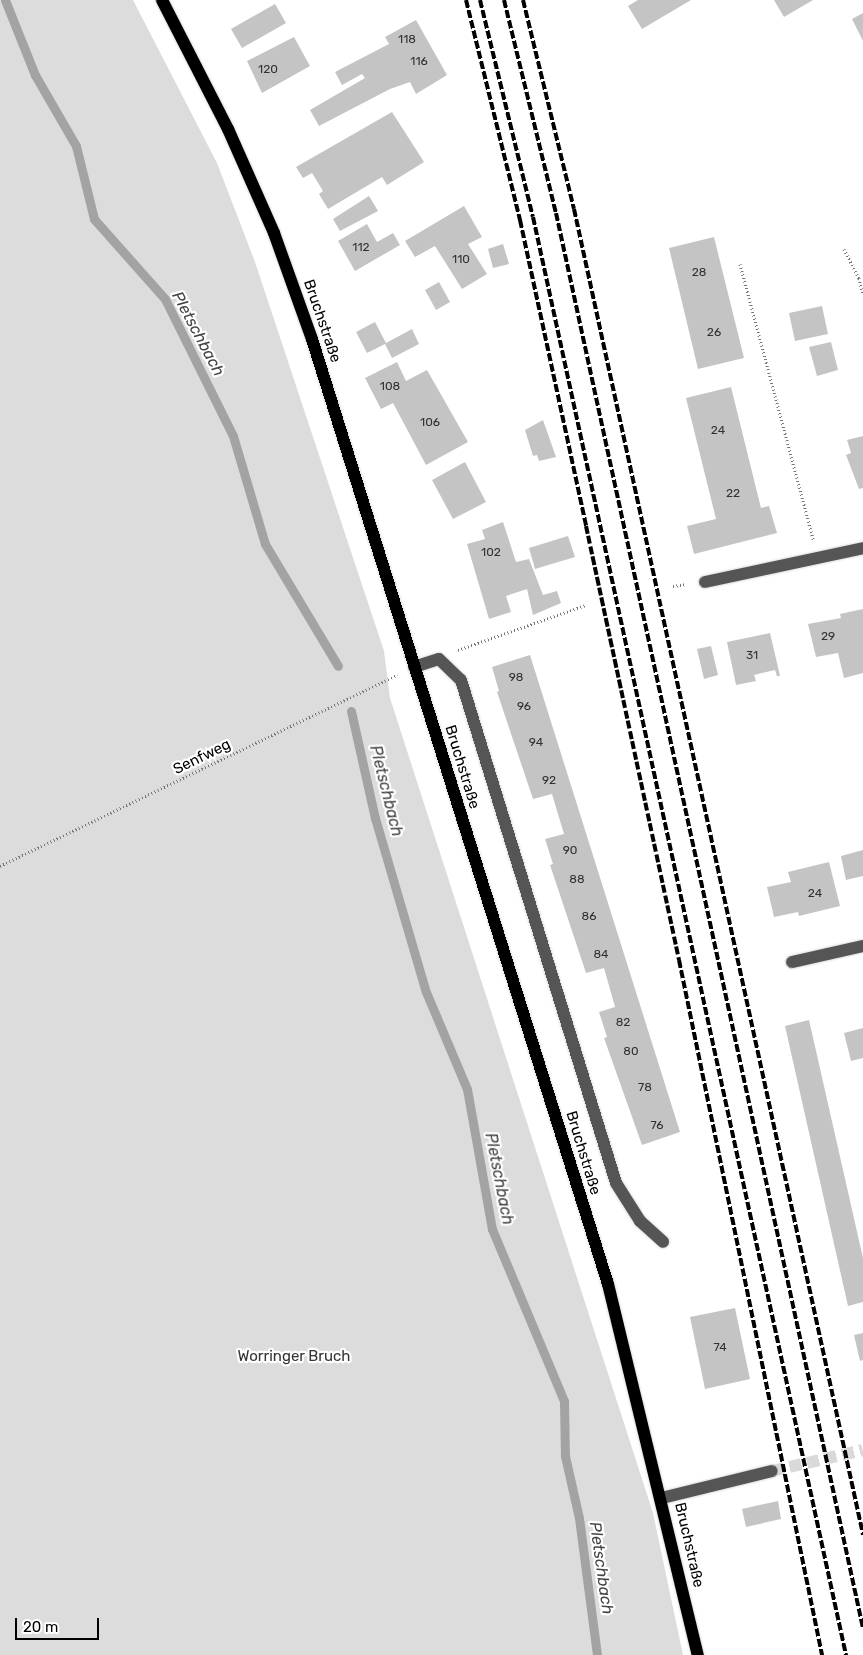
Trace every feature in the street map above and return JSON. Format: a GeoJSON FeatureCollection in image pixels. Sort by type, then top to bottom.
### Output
{"type":"FeatureCollection","features":[{"type":"Feature","properties":{"kind":"main road","name":"Bruchstraße"},"geometry":{"type":"LineString","coordinates":[[162,0],[228,129],[274,233],[312,339],[608,1284],[662,1498],[698,1655]]}},
{"type":"Feature","properties":{"kind":"street"},"geometry":{"type":"LineString","coordinates":[[705,582],[863,548]]}},
{"type":"Feature","properties":{"kind":"street"},"geometry":{"type":"LineString","coordinates":[[414,667],[439,659]]}},
{"type":"Feature","properties":{"kind":"street","name":"Bruchstraße"},"geometry":{"type":"LineString","coordinates":[[439,659],[460,680],[616,1183],[640,1221],[662,1242]]}},
{"type":"Feature","properties":{"kind":"street"},"geometry":{"type":"LineString","coordinates":[[792,962],[863,946]]}},
{"type":"Feature","properties":{"kind":"street"},"geometry":{"type":"LineString","coordinates":[[662,1498],[772,1471]]}},
{"type":"Feature","properties":{"kind":"path"},"geometry":{"type":"LineString","coordinates":[[844,249],[859,278],[863,295]]}},
{"type":"Feature","properties":{"kind":"path"},"geometry":{"type":"LineString","coordinates":[[740,264],[817,557]]}},
{"type":"Feature","properties":{"kind":"path"},"geometry":{"type":"LineString","coordinates":[[439,659],[473,642],[586,605]]}},
{"type":"Feature","properties":{"kind":"path","name":"Senfweg"},"geometry":{"type":"LineString","coordinates":[[0,866],[414,667]]}},
{"type":"Feature","properties":{"kind":"green space","name":"Worringer Bruch"},"geometry":{"type":"Polygon","coordinates":[[[0,0],[133,0],[217,163],[255,262],[384,651],[390,698],[653,1513],[683,1655],[0,1655],[0,0]]]}},
{"type":"Feature","properties":{"kind":"building"},"geometry":{"type":"Polygon","coordinates":[[[638,0],[691,0],[642,29],[628,6],[638,0]]]}},
{"type":"Feature","properties":{"kind":"building"},"geometry":{"type":"Polygon","coordinates":[[[774,0],[813,0],[784,17],[774,0]]]}},
{"type":"Feature","properties":{"kind":"building"},"geometry":{"type":"Polygon","coordinates":[[[275,4],[286,23],[242,48],[231,29],[275,4]]]}},
{"type":"Feature","properties":{"kind":"building"},"geometry":{"type":"Polygon","coordinates":[[[863,13],[863,41],[852,19],[863,13]]]}},
{"type":"Feature","properties":{"kind":"building"},"geometry":{"type":"Polygon","coordinates":[[[416,20],[447,75],[416,94],[410,82],[390,89],[319,126],[310,110],[365,78],[362,74],[342,85],[335,72],[389,44],[385,37],[416,20]]]}},
{"type":"Feature","properties":{"kind":"building"},"geometry":{"type":"Polygon","coordinates":[[[294,37],[310,66],[262,93],[247,61],[294,37]]]}},
{"type":"Feature","properties":{"kind":"building"},"geometry":{"type":"Polygon","coordinates":[[[392,112],[424,162],[387,185],[382,177],[328,209],[319,194],[323,191],[312,173],[303,178],[296,167],[392,112]]]}},
{"type":"Feature","properties":{"kind":"building"},"geometry":{"type":"Polygon","coordinates":[[[369,196],[378,211],[340,231],[333,219],[369,196]]]}},
{"type":"Feature","properties":{"kind":"building"},"geometry":{"type":"Polygon","coordinates":[[[464,206],[482,237],[468,244],[487,274],[462,289],[435,246],[415,257],[405,241],[464,206]]]}},
{"type":"Feature","properties":{"kind":"building"},"geometry":{"type":"Polygon","coordinates":[[[367,224],[377,242],[393,233],[400,245],[355,271],[338,241],[367,224]]]}},
{"type":"Feature","properties":{"kind":"building"},"geometry":{"type":"Polygon","coordinates":[[[714,237],[744,358],[698,369],[669,248],[714,237]]]}},
{"type":"Feature","properties":{"kind":"building"},"geometry":{"type":"Polygon","coordinates":[[[503,244],[509,264],[493,268],[488,249],[503,244]]]}},
{"type":"Feature","properties":{"kind":"building"},"geometry":{"type":"Polygon","coordinates":[[[439,282],[450,302],[436,310],[425,290],[439,282]]]}},
{"type":"Feature","properties":{"kind":"building"},"geometry":{"type":"Polygon","coordinates":[[[822,306],[828,334],[795,341],[789,313],[822,306]]]}},
{"type":"Feature","properties":{"kind":"building"},"geometry":{"type":"Polygon","coordinates":[[[375,322],[386,343],[412,329],[419,344],[392,358],[385,344],[367,353],[356,332],[375,322]]]}},
{"type":"Feature","properties":{"kind":"building"},"geometry":{"type":"Polygon","coordinates":[[[831,342],[838,370],[817,376],[809,347],[831,342]]]}},
{"type":"Feature","properties":{"kind":"building"},"geometry":{"type":"Polygon","coordinates":[[[397,362],[406,381],[427,370],[468,442],[426,465],[393,403],[381,409],[365,378],[397,362]]]}},
{"type":"Feature","properties":{"kind":"building"},"geometry":{"type":"Polygon","coordinates":[[[731,387],[761,508],[769,506],[777,533],[694,554],[687,526],[716,519],[686,398],[731,387]]]}},
{"type":"Feature","properties":{"kind":"building"},"geometry":{"type":"Polygon","coordinates":[[[543,420],[556,457],[539,461],[537,455],[533,456],[525,430],[543,420]]]}},
{"type":"Feature","properties":{"kind":"building"},"geometry":{"type":"Polygon","coordinates":[[[863,436],[863,488],[859,489],[846,455],[851,453],[847,440],[863,436]]]}},
{"type":"Feature","properties":{"kind":"building"},"geometry":{"type":"Polygon","coordinates":[[[465,462],[486,502],[453,519],[432,480],[465,462]]]}},
{"type":"Feature","properties":{"kind":"building"},"geometry":{"type":"Polygon","coordinates":[[[503,522],[516,562],[529,559],[543,595],[557,591],[561,603],[533,615],[527,589],[506,596],[511,612],[489,619],[467,544],[485,539],[482,530],[503,522]]]}},
{"type":"Feature","properties":{"kind":"building"},"geometry":{"type":"Polygon","coordinates":[[[568,536],[575,557],[535,569],[529,548],[568,536]]]}},
{"type":"Feature","properties":{"kind":"building"},"geometry":{"type":"Polygon","coordinates":[[[863,609],[863,673],[844,678],[838,653],[816,657],[808,624],[841,618],[840,614],[863,609]]]}},
{"type":"Feature","properties":{"kind":"building"},"geometry":{"type":"Polygon","coordinates":[[[770,633],[780,676],[777,676],[775,670],[754,675],[756,681],[736,685],[727,642],[770,633]]]}},
{"type":"Feature","properties":{"kind":"building"},"geometry":{"type":"Polygon","coordinates":[[[711,646],[718,675],[704,679],[697,649],[711,646]]]}},
{"type":"Feature","properties":{"kind":"building"},"geometry":{"type":"Polygon","coordinates":[[[530,655],[680,1132],[642,1145],[604,1038],[607,1037],[599,1012],[615,1007],[604,968],[586,973],[550,865],[553,864],[545,839],[564,834],[552,794],[533,799],[497,692],[499,691],[492,667],[530,655]]]}},
{"type":"Feature","properties":{"kind":"building"},"geometry":{"type":"Polygon","coordinates":[[[863,850],[863,876],[846,880],[841,856],[863,850]]]}},
{"type":"Feature","properties":{"kind":"building"},"geometry":{"type":"Polygon","coordinates":[[[829,862],[840,906],[799,916],[798,912],[774,917],[767,887],[791,882],[788,872],[829,862]]]}},
{"type":"Feature","properties":{"kind":"building"},"geometry":{"type":"Polygon","coordinates":[[[809,1020],[863,1258],[863,1302],[848,1306],[785,1026],[809,1020]]]}},
{"type":"Feature","properties":{"kind":"building"},"geometry":{"type":"Polygon","coordinates":[[[863,1028],[863,1058],[851,1061],[844,1033],[863,1028]]]}},
{"type":"Feature","properties":{"kind":"building"},"geometry":{"type":"Polygon","coordinates":[[[735,1308],[750,1379],[705,1389],[690,1317],[735,1308]]]}},
{"type":"Feature","properties":{"kind":"building"},"geometry":{"type":"Polygon","coordinates":[[[863,1333],[863,1360],[860,1361],[854,1335],[863,1333]]]}},
{"type":"Feature","properties":{"kind":"building"},"geometry":{"type":"Polygon","coordinates":[[[778,1501],[781,1519],[746,1527],[742,1509],[778,1501]]]}},
{"type":"Feature","properties":{"kind":"waterway","name":"Pletschbach"},"geometry":{"type":"LineString","coordinates":[[5,0],[35,75],[76,146],[94,219],[165,299],[233,436],[265,544],[338,666]]}},
{"type":"Feature","properties":{"kind":"waterway","name":"Pletschbach"},"geometry":{"type":"LineString","coordinates":[[351,711],[375,818],[426,992],[467,1089],[492,1229],[564,1401],[565,1456],[579,1518],[597,1655]]}},
{"type":"Feature","properties":{"kind":"tunnel"},"geometry":{"type":"LineString","coordinates":[[772,1471],[863,1450]]}},
{"type":"Feature","properties":{"kind":"railway"},"geometry":{"type":"LineString","coordinates":[[466,0],[520,220],[586,526],[679,960],[822,1655]]}},
{"type":"Feature","properties":{"kind":"railway"},"geometry":{"type":"LineString","coordinates":[[480,0],[533,217],[846,1655]]}},
{"type":"Feature","properties":{"kind":"railway"},"geometry":{"type":"LineString","coordinates":[[504,0],[556,213],[863,1628]]}},
{"type":"Feature","properties":{"kind":"railway"},"geometry":{"type":"LineString","coordinates":[[523,0],[574,209],[863,1535]]}}]}
